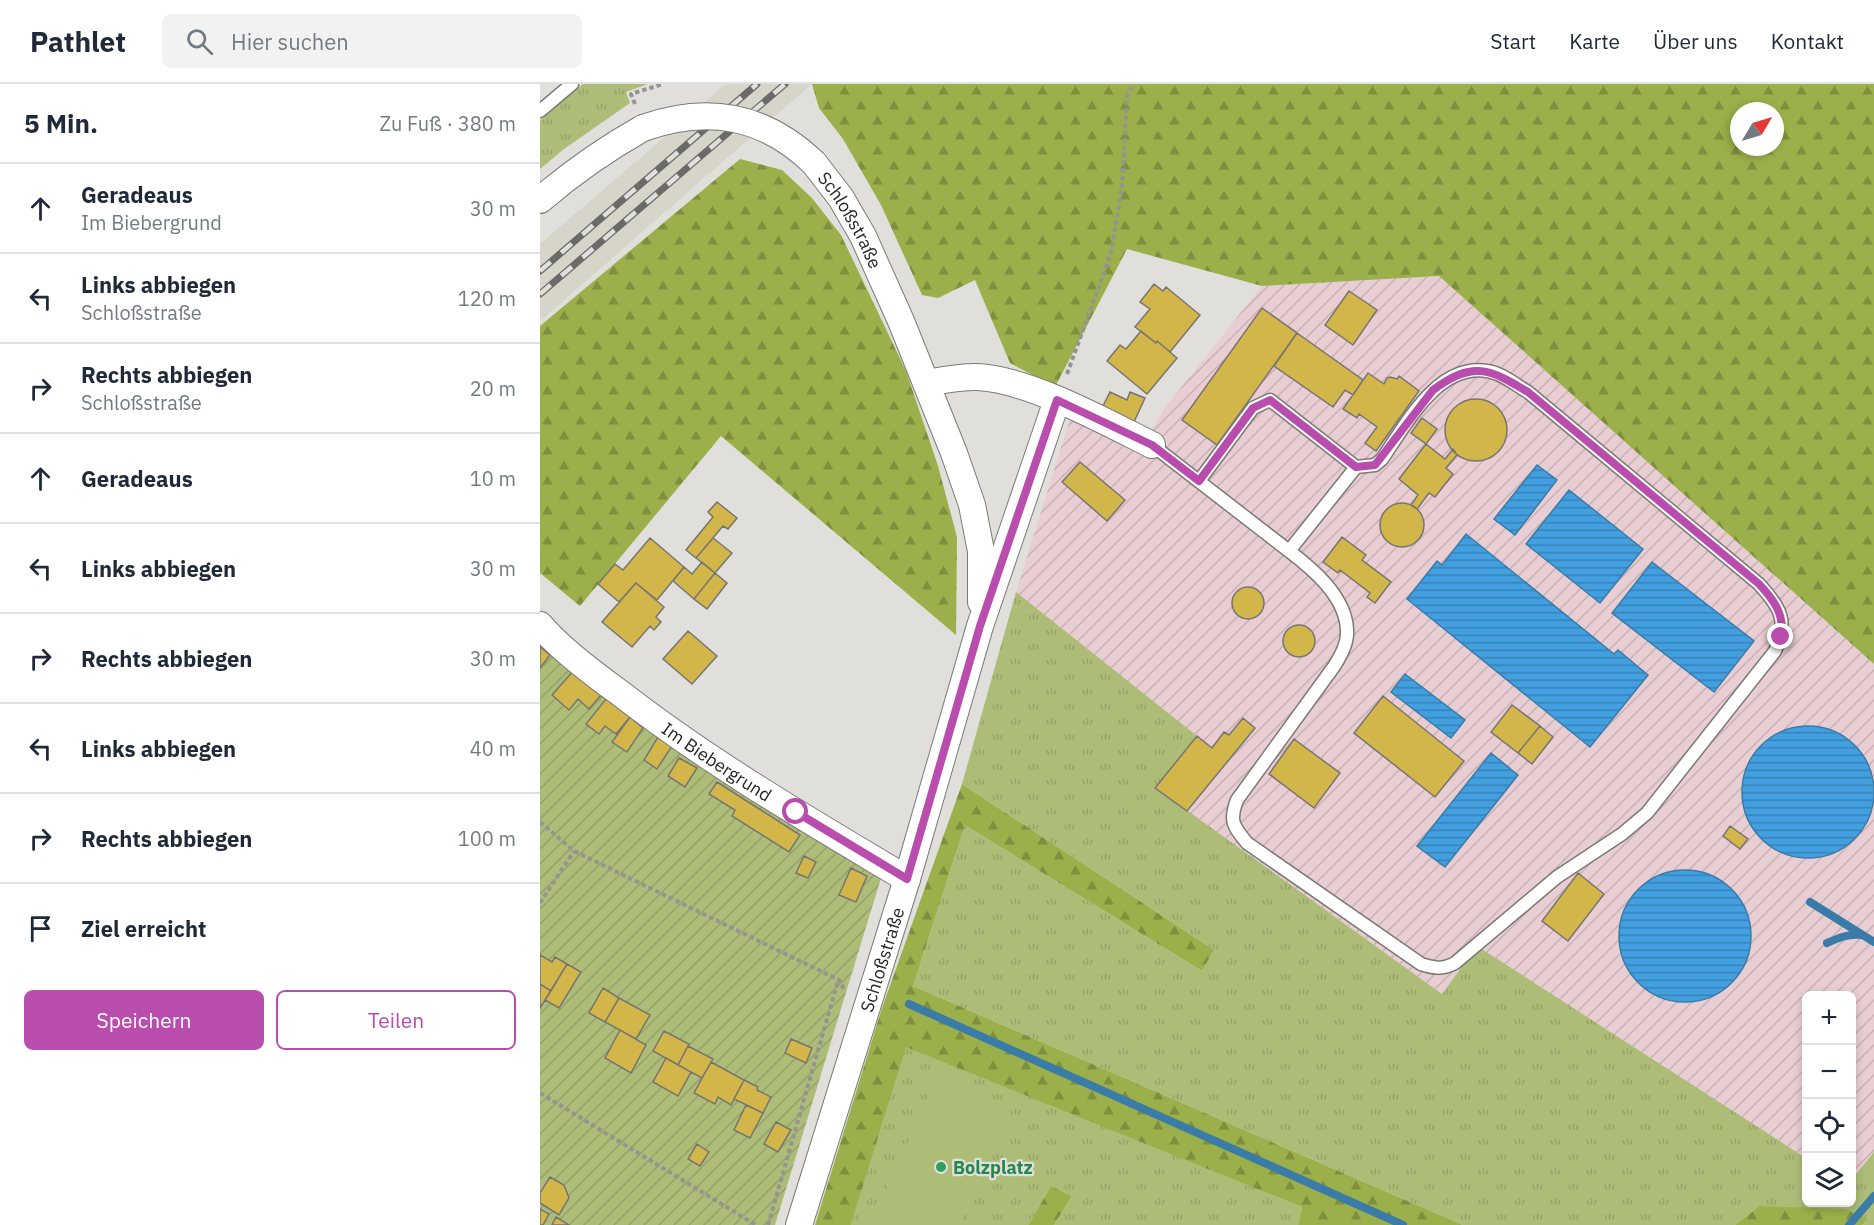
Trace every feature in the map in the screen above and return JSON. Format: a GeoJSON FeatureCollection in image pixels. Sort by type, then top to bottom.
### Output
{"type":"FeatureCollection","features":[{"type":"Feature","properties":{"kind":"street","name":"Schloßstraße"},"geometry":{"type":"LineString","coordinates":[[540,200],[578,168],[612,145],[639,118],[661,122],[688,117],[721,116],[771,131],[799,148],[814,163],[841,198],[863,236],[926,383],[972,505],[981,551],[980,626]]}},
{"type":"Feature","properties":{"kind":"street"},"geometry":{"type":"LineString","coordinates":[[926,383],[978,377],[1003,381],[1057,400],[1152,445]]}},
{"type":"Feature","properties":{"kind":"street","name":"Schloßstraße"},"geometry":{"type":"LineString","coordinates":[[799,1225],[907,879],[980,626],[1057,400]]}},
{"type":"Feature","properties":{"kind":"street","name":"Im Biebergrund"},"geometry":{"type":"LineString","coordinates":[[540,625],[599,678],[647,714],[796,812],[907,879]]}},
{"type":"Feature","properties":{"kind":"lane"},"geometry":{"type":"LineString","coordinates":[[540,111],[572,84]]}},
{"type":"Feature","properties":{"kind":"lane"},"geometry":{"type":"LineString","coordinates":[[1152,445],[1317,575],[1334,597],[1345,620],[1346,640],[1335,665],[1237,800],[1232,822],[1247,843],[1421,964],[1446,968],[1455,963],[1548,884],[1622,834],[1647,813],[1775,651],[1781,637],[1783,626],[1781,615],[1776,604],[1759,584],[1528,392],[1489,371],[1474,370],[1446,380],[1426,397],[1382,459],[1375,465],[1356,467],[1270,400],[1253,408],[1199,481]]}},
{"type":"Feature","properties":{"kind":"lane"},"geometry":{"type":"LineString","coordinates":[[1289,551],[1356,467]]}},
{"type":"Feature","properties":{"kind":"path"},"geometry":{"type":"LineString","coordinates":[[639,118],[631,94],[663,84]]}},
{"type":"Feature","properties":{"kind":"path"},"geometry":{"type":"LineString","coordinates":[[1057,400],[1111,254],[1122,187],[1127,96],[1133,84]]}},
{"type":"Feature","properties":{"kind":"path"},"geometry":{"type":"LineString","coordinates":[[540,822],[574,851],[839,980],[847,994]]}},
{"type":"Feature","properties":{"kind":"path"},"geometry":{"type":"LineString","coordinates":[[540,903],[574,851]]}},
{"type":"Feature","properties":{"kind":"path"},"geometry":{"type":"LineString","coordinates":[[768,1225],[839,980]]}},
{"type":"Feature","properties":{"kind":"path"},"geometry":{"type":"LineString","coordinates":[[540,1093],[756,1225]]}},
{"type":"Feature","properties":{"kind":"shaded area"},"geometry":{"type":"Polygon","coordinates":[[[726,84],[812,84],[540,321],[540,244],[726,84]]]}},
{"type":"Feature","properties":{"kind":"shaded area"},"geometry":{"type":"Polygon","coordinates":[[[1439,276],[1874,664],[1874,1152],[1856,1174],[1856,991],[1802,991],[1802,1155],[1477,947],[1442,994],[1187,811],[1016,592],[1070,419],[1139,452],[1164,409],[1262,286],[1439,276]]]}},
{"type":"Feature","properties":{"kind":"green space"},"geometry":{"type":"Polygon","coordinates":[[[583,84],[648,84],[626,92],[630,103],[564,149],[540,169],[540,120],[583,84]]]}},
{"type":"Feature","properties":{"kind":"green space"},"geometry":{"type":"Polygon","coordinates":[[[812,84],[1874,84],[1874,664],[1439,276],[1262,286],[1127,249],[1055,387],[1010,363],[975,280],[938,298],[922,295],[881,205],[843,139],[819,108],[812,84]]]}},
{"type":"Feature","properties":{"kind":"green space"},"geometry":{"type":"Polygon","coordinates":[[[740,159],[782,170],[812,198],[841,235],[906,371],[938,466],[957,537],[956,635],[721,436],[580,606],[540,573],[540,326],[740,159]]]}},
{"type":"Feature","properties":{"kind":"green space"},"geometry":{"type":"Polygon","coordinates":[[[1016,592],[1197,736],[1156,788],[1442,994],[1477,946],[1802,1155],[1802,1207],[1856,1207],[1856,1174],[1874,1152],[1874,1225],[1862,1225],[1866,1220],[1761,1206],[1735,1225],[1463,1225],[913,986],[965,825],[1202,971],[1214,950],[962,784],[1016,592]]]}},
{"type":"Feature","properties":{"kind":"green space"},"geometry":{"type":"Polygon","coordinates":[[[540,640],[606,699],[643,728],[881,878],[775,1225],[540,1225],[540,640]]]}},
{"type":"Feature","properties":{"kind":"green space"},"geometry":{"type":"Polygon","coordinates":[[[962,784],[1214,950],[1202,971],[965,825],[913,986],[1463,1225],[1298,1225],[1302,1207],[906,1047],[851,1225],[815,1225],[882,1008],[962,784]]]}},
{"type":"Feature","properties":{"kind":"green space"},"geometry":{"type":"Polygon","coordinates":[[[906,1046],[1302,1207],[1298,1225],[1054,1225],[1072,1196],[1051,1186],[1028,1225],[851,1225],[906,1046]]]}},
{"type":"Feature","properties":{"kind":"green space","name":"Bolzplatz"},"geometry":{"type":"Polygon","coordinates":[[[938,1076],[1012,1110],[959,1225],[870,1225],[938,1076]]]}},
{"type":"Feature","properties":{"kind":"green space"},"geometry":{"type":"Polygon","coordinates":[[[1051,1186],[1072,1196],[1054,1225],[1028,1225],[1051,1186]]]}},
{"type":"Feature","properties":{"kind":"green space"},"geometry":{"type":"Polygon","coordinates":[[[1760,1206],[1845,1209],[1867,1219],[1862,1225],[1735,1225],[1760,1206]]]}},
{"type":"Feature","properties":{"kind":"water"},"geometry":{"type":"Polygon","coordinates":[[[1537,465],[1557,480],[1515,535],[1494,519],[1537,465]]]}},
{"type":"Feature","properties":{"kind":"water"},"geometry":{"type":"Polygon","coordinates":[[[1569,490],[1643,549],[1600,603],[1526,544],[1569,490]]]}},
{"type":"Feature","properties":{"kind":"water"},"geometry":{"type":"Polygon","coordinates":[[[1466,534],[1614,654],[1618,650],[1648,675],[1590,747],[1407,599],[1437,561],[1442,565],[1466,534]]]}},
{"type":"Feature","properties":{"kind":"water"},"geometry":{"type":"Polygon","coordinates":[[[1652,562],[1754,641],[1714,692],[1612,613],[1652,562]]]}},
{"type":"Feature","properties":{"kind":"water"},"geometry":{"type":"Polygon","coordinates":[[[1405,674],[1465,720],[1451,738],[1391,692],[1405,674]]]}},
{"type":"Feature","properties":{"kind":"water"},"geometry":{"type":"Polygon","coordinates":[[[1808,726],[1833,731],[1845,737],[1863,755],[1869,767],[1874,792],[1869,817],[1863,829],[1845,847],[1833,853],[1808,858],[1783,853],[1771,847],[1753,829],[1747,817],[1742,792],[1747,767],[1753,755],[1771,737],[1783,731],[1808,726]]]}},
{"type":"Feature","properties":{"kind":"water"},"geometry":{"type":"Polygon","coordinates":[[[1491,753],[1518,775],[1445,867],[1417,846],[1491,753]]]}},
{"type":"Feature","properties":{"kind":"water"},"geometry":{"type":"Polygon","coordinates":[[[1685,870],[1710,875],[1722,881],[1740,899],[1746,911],[1751,936],[1746,961],[1740,973],[1722,991],[1710,997],[1685,1002],[1660,997],[1648,991],[1630,973],[1624,961],[1619,936],[1624,911],[1630,899],[1648,881],[1660,875],[1685,870]]]}},
{"type":"Feature","properties":{"kind":"building"},"geometry":{"type":"Polygon","coordinates":[[[1154,284],[1163,291],[1166,287],[1200,315],[1170,352],[1135,327],[1150,309],[1140,302],[1154,284]]]}},
{"type":"Feature","properties":{"kind":"building"},"geometry":{"type":"Polygon","coordinates":[[[1349,291],[1377,310],[1353,345],[1325,325],[1349,291]]]}},
{"type":"Feature","properties":{"kind":"building"},"geometry":{"type":"Polygon","coordinates":[[[1262,308],[1297,333],[1217,445],[1182,420],[1262,308]]]}},
{"type":"Feature","properties":{"kind":"building"},"geometry":{"type":"Polygon","coordinates":[[[1141,331],[1177,358],[1147,394],[1107,361],[1120,345],[1126,349],[1141,331]]]}},
{"type":"Feature","properties":{"kind":"building"},"geometry":{"type":"Polygon","coordinates":[[[1297,333],[1363,380],[1353,395],[1345,390],[1333,407],[1274,366],[1297,333]]]}},
{"type":"Feature","properties":{"kind":"building"},"geometry":{"type":"Polygon","coordinates":[[[1368,373],[1384,384],[1387,378],[1397,379],[1399,376],[1419,391],[1376,451],[1365,443],[1377,427],[1359,414],[1357,418],[1343,409],[1368,373]]]}},
{"type":"Feature","properties":{"kind":"building"},"geometry":{"type":"Polygon","coordinates":[[[1110,392],[1127,400],[1130,392],[1145,398],[1134,422],[1102,408],[1110,392]]]}},
{"type":"Feature","properties":{"kind":"building"},"geometry":{"type":"Polygon","coordinates":[[[1476,399],[1488,401],[1498,408],[1505,418],[1507,430],[1505,442],[1498,452],[1488,459],[1476,461],[1464,459],[1454,452],[1447,442],[1445,430],[1447,418],[1454,408],[1464,401],[1476,399]]]}},
{"type":"Feature","properties":{"kind":"building"},"geometry":{"type":"Polygon","coordinates":[[[1422,418],[1437,429],[1426,444],[1411,433],[1422,418]]]}},
{"type":"Feature","properties":{"kind":"building"},"geometry":{"type":"Polygon","coordinates":[[[1426,444],[1445,459],[1453,449],[1457,455],[1446,468],[1453,474],[1435,497],[1429,493],[1417,509],[1411,505],[1418,495],[1399,479],[1426,444]]]}},
{"type":"Feature","properties":{"kind":"building"},"geometry":{"type":"Polygon","coordinates":[[[1080,462],[1125,500],[1107,521],[1062,482],[1080,462]]]}},
{"type":"Feature","properties":{"kind":"building"},"geometry":{"type":"Polygon","coordinates":[[[717,502],[737,518],[728,529],[723,526],[696,558],[686,550],[713,517],[708,512],[717,502]]]}},
{"type":"Feature","properties":{"kind":"building"},"geometry":{"type":"Polygon","coordinates":[[[1402,503],[1417,510],[1424,525],[1417,540],[1402,547],[1387,540],[1380,525],[1387,510],[1402,503]]]}},
{"type":"Feature","properties":{"kind":"building"},"geometry":{"type":"Polygon","coordinates":[[[1342,537],[1366,555],[1362,560],[1391,582],[1375,603],[1367,597],[1370,593],[1340,570],[1338,573],[1323,562],[1342,537]]]}},
{"type":"Feature","properties":{"kind":"building"},"geometry":{"type":"Polygon","coordinates":[[[650,538],[684,567],[657,600],[636,583],[619,602],[598,584],[615,564],[623,570],[650,538]]]}},
{"type":"Feature","properties":{"kind":"building"},"geometry":{"type":"Polygon","coordinates":[[[713,538],[732,553],[715,573],[696,558],[713,538]]]}},
{"type":"Feature","properties":{"kind":"building"},"geometry":{"type":"Polygon","coordinates":[[[702,562],[715,573],[694,599],[673,581],[684,567],[692,574],[702,562]]]}},
{"type":"Feature","properties":{"kind":"building"},"geometry":{"type":"Polygon","coordinates":[[[715,573],[727,583],[707,609],[694,599],[715,573]]]}},
{"type":"Feature","properties":{"kind":"building"},"geometry":{"type":"Polygon","coordinates":[[[636,583],[664,607],[656,617],[661,622],[654,630],[650,626],[632,647],[602,622],[636,583]]]}},
{"type":"Feature","properties":{"kind":"building"},"geometry":{"type":"Polygon","coordinates":[[[1248,587],[1259,592],[1264,603],[1259,614],[1248,619],[1237,614],[1232,603],[1237,592],[1248,587]]]}},
{"type":"Feature","properties":{"kind":"building"},"geometry":{"type":"Polygon","coordinates":[[[1299,625],[1310,630],[1315,641],[1310,652],[1299,657],[1288,652],[1283,641],[1288,630],[1299,625]]]}},
{"type":"Feature","properties":{"kind":"building"},"geometry":{"type":"Polygon","coordinates":[[[688,631],[717,656],[692,684],[663,659],[688,631]]]}},
{"type":"Feature","properties":{"kind":"building"},"geometry":{"type":"Polygon","coordinates":[[[540,647],[550,655],[540,668],[540,647]]]}},
{"type":"Feature","properties":{"kind":"building"},"geometry":{"type":"Polygon","coordinates":[[[574,670],[602,694],[589,709],[578,699],[569,710],[552,695],[574,670]]]}},
{"type":"Feature","properties":{"kind":"building"},"geometry":{"type":"Polygon","coordinates":[[[1383,696],[1464,761],[1435,797],[1354,733],[1383,696]]]}},
{"type":"Feature","properties":{"kind":"building"},"geometry":{"type":"Polygon","coordinates":[[[606,699],[630,717],[616,734],[605,726],[599,734],[586,724],[606,699]]]}},
{"type":"Feature","properties":{"kind":"building"},"geometry":{"type":"Polygon","coordinates":[[[1512,705],[1540,726],[1518,753],[1491,732],[1512,705]]]}},
{"type":"Feature","properties":{"kind":"building"},"geometry":{"type":"Polygon","coordinates":[[[630,717],[643,728],[627,752],[612,742],[630,717]]]}},
{"type":"Feature","properties":{"kind":"building"},"geometry":{"type":"Polygon","coordinates":[[[1243,718],[1255,728],[1187,811],[1155,788],[1197,736],[1212,748],[1224,732],[1229,735],[1243,718]]]}},
{"type":"Feature","properties":{"kind":"building"},"geometry":{"type":"Polygon","coordinates":[[[1540,726],[1553,737],[1532,764],[1518,753],[1540,726]]]}},
{"type":"Feature","properties":{"kind":"building"},"geometry":{"type":"Polygon","coordinates":[[[658,737],[672,746],[657,769],[644,760],[658,737]]]}},
{"type":"Feature","properties":{"kind":"building"},"geometry":{"type":"Polygon","coordinates":[[[1294,739],[1340,773],[1314,808],[1269,774],[1294,739]]]}},
{"type":"Feature","properties":{"kind":"building"},"geometry":{"type":"Polygon","coordinates":[[[679,758],[697,768],[685,787],[668,776],[679,758]]]}},
{"type":"Feature","properties":{"kind":"building"},"geometry":{"type":"Polygon","coordinates":[[[717,782],[800,835],[789,852],[732,816],[735,810],[709,794],[717,782]]]}},
{"type":"Feature","properties":{"kind":"building"},"geometry":{"type":"Polygon","coordinates":[[[1730,826],[1748,839],[1740,849],[1723,836],[1730,826]]]}},
{"type":"Feature","properties":{"kind":"building"},"geometry":{"type":"Polygon","coordinates":[[[804,856],[816,862],[808,878],[796,873],[804,856]]]}},
{"type":"Feature","properties":{"kind":"building"},"geometry":{"type":"Polygon","coordinates":[[[851,868],[867,876],[856,902],[839,895],[851,868]]]}},
{"type":"Feature","properties":{"kind":"building"},"geometry":{"type":"Polygon","coordinates":[[[1578,873],[1604,894],[1568,941],[1542,921],[1578,873]]]}},
{"type":"Feature","properties":{"kind":"building"},"geometry":{"type":"Polygon","coordinates":[[[540,955],[552,962],[555,957],[567,964],[551,991],[540,984],[540,955]]]}},
{"type":"Feature","properties":{"kind":"building"},"geometry":{"type":"Polygon","coordinates":[[[567,964],[581,972],[559,1008],[545,1000],[567,964]]]}},
{"type":"Feature","properties":{"kind":"building"},"geometry":{"type":"Polygon","coordinates":[[[540,984],[551,991],[540,1008],[540,984]]]}},
{"type":"Feature","properties":{"kind":"building"},"geometry":{"type":"Polygon","coordinates":[[[603,988],[619,998],[605,1022],[589,1013],[603,988]]]}},
{"type":"Feature","properties":{"kind":"building"},"geometry":{"type":"Polygon","coordinates":[[[619,998],[650,1015],[636,1039],[605,1022],[619,998]]]}},
{"type":"Feature","properties":{"kind":"building"},"geometry":{"type":"Polygon","coordinates":[[[620,1030],[646,1045],[631,1073],[605,1058],[620,1030]]]}},
{"type":"Feature","properties":{"kind":"building"},"geometry":{"type":"Polygon","coordinates":[[[664,1031],[689,1044],[678,1065],[653,1051],[664,1031]]]}},
{"type":"Feature","properties":{"kind":"building"},"geometry":{"type":"Polygon","coordinates":[[[791,1039],[812,1048],[806,1063],[785,1053],[791,1039]]]}},
{"type":"Feature","properties":{"kind":"building"},"geometry":{"type":"Polygon","coordinates":[[[688,1046],[713,1059],[702,1078],[678,1065],[688,1046]]]}},
{"type":"Feature","properties":{"kind":"building"},"geometry":{"type":"Polygon","coordinates":[[[666,1058],[691,1072],[678,1096],[653,1082],[666,1058]]]}},
{"type":"Feature","properties":{"kind":"building"},"geometry":{"type":"Polygon","coordinates":[[[711,1062],[744,1080],[731,1105],[718,1097],[715,1104],[694,1093],[711,1062]]]}},
{"type":"Feature","properties":{"kind":"building"},"geometry":{"type":"Polygon","coordinates":[[[744,1080],[771,1097],[763,1113],[734,1099],[744,1080]]]}},
{"type":"Feature","properties":{"kind":"building"},"geometry":{"type":"Polygon","coordinates":[[[746,1105],[763,1113],[750,1138],[734,1130],[746,1105]]]}},
{"type":"Feature","properties":{"kind":"building"},"geometry":{"type":"Polygon","coordinates":[[[776,1122],[791,1130],[778,1152],[764,1144],[776,1122]]]}},
{"type":"Feature","properties":{"kind":"building"},"geometry":{"type":"Polygon","coordinates":[[[697,1144],[709,1152],[700,1166],[688,1159],[697,1144]]]}},
{"type":"Feature","properties":{"kind":"building"},"geometry":{"type":"Polygon","coordinates":[[[550,1177],[564,1185],[569,1198],[559,1215],[540,1203],[540,1193],[550,1177]]]}},
{"type":"Feature","properties":{"kind":"building"},"geometry":{"type":"Polygon","coordinates":[[[540,1209],[549,1214],[543,1225],[540,1225],[540,1209]]]}},
{"type":"Feature","properties":{"kind":"building"},"geometry":{"type":"Polygon","coordinates":[[[556,1217],[569,1225],[552,1225],[556,1217]]]}},
{"type":"Feature","properties":{"kind":"waterway"},"geometry":{"type":"LineString","coordinates":[[1810,902],[1874,942]]}},
{"type":"Feature","properties":{"kind":"waterway"},"geometry":{"type":"LineString","coordinates":[[1827,943],[1847,936],[1861,935]]}},
{"type":"Feature","properties":{"kind":"waterway"},"geometry":{"type":"LineString","coordinates":[[909,1004],[1403,1225]]}},
{"type":"Feature","properties":{"kind":"waterway"},"geometry":{"type":"LineString","coordinates":[[1849,1225],[1874,1196]]}},
{"type":"Feature","properties":{"kind":"railway"},"geometry":{"type":"LineString","coordinates":[[540,271],[757,84]]}},
{"type":"Feature","properties":{"kind":"railway"},"geometry":{"type":"LineString","coordinates":[[540,294],[785,84]]}},
{"type":"Feature","properties":{"kind":"place","name":"Bolzplatz"},"geometry":{"type":"Point","coordinates":[941,1167]}},
{"type":"Feature","properties":{"kind":"route"},"geometry":{"type":"LineString","coordinates":[[796,812],[907,879],[980,626],[1057,400],[1152,445],[1199,481],[1253,408],[1270,400],[1356,467],[1375,465],[1382,459],[1433,390],[1446,380],[1459,375],[1474,370],[1489,371],[1528,392],[1759,584],[1776,604],[1781,615],[1783,626],[1781,637]]}}]}
